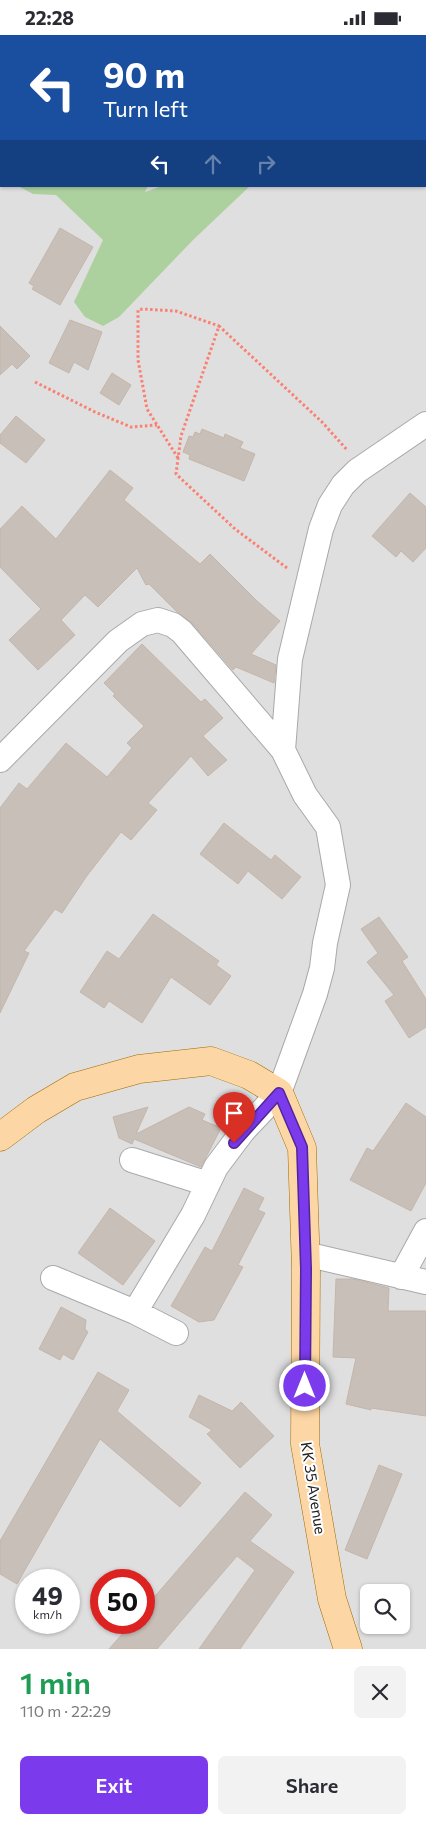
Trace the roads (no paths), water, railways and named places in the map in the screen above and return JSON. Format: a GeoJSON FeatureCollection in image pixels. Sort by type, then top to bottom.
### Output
{"type":"FeatureCollection","features":[{"type":"Feature","properties":{"kind":"main road"},"geometry":{"type":"LineString","coordinates":[[0,1137],[36,1110],[74,1087],[139,1069],[211,1061],[249,1075],[279,1093]]}},
{"type":"Feature","properties":{"kind":"main road","name":"KK 35 Avenue"},"geometry":{"type":"LineString","coordinates":[[279,1093],[302,1147],[305,1254],[305,1444],[332,1599],[348,1649]]}},
{"type":"Feature","properties":{"kind":"street"},"geometry":{"type":"LineString","coordinates":[[282,751],[290,659],[321,529],[330,505],[343,485],[368,463],[426,424]]}},
{"type":"Feature","properties":{"kind":"street"},"geometry":{"type":"LineString","coordinates":[[0,760],[118,641],[142,624],[158,620],[173,625],[182,632],[282,751],[305,795],[328,827],[338,885],[325,943],[322,969],[279,1093],[243,1131],[216,1167],[193,1215],[135,1312]]}},
{"type":"Feature","properties":{"kind":"street"},"geometry":{"type":"LineString","coordinates":[[132,1159],[208,1184]]}},
{"type":"Feature","properties":{"kind":"street"},"geometry":{"type":"LineString","coordinates":[[401,1277],[426,1231]]}},
{"type":"Feature","properties":{"kind":"street"},"geometry":{"type":"LineString","coordinates":[[305,1254],[426,1282]]}},
{"type":"Feature","properties":{"kind":"street"},"geometry":{"type":"LineString","coordinates":[[53,1278],[135,1312],[176,1333]]}}]}
